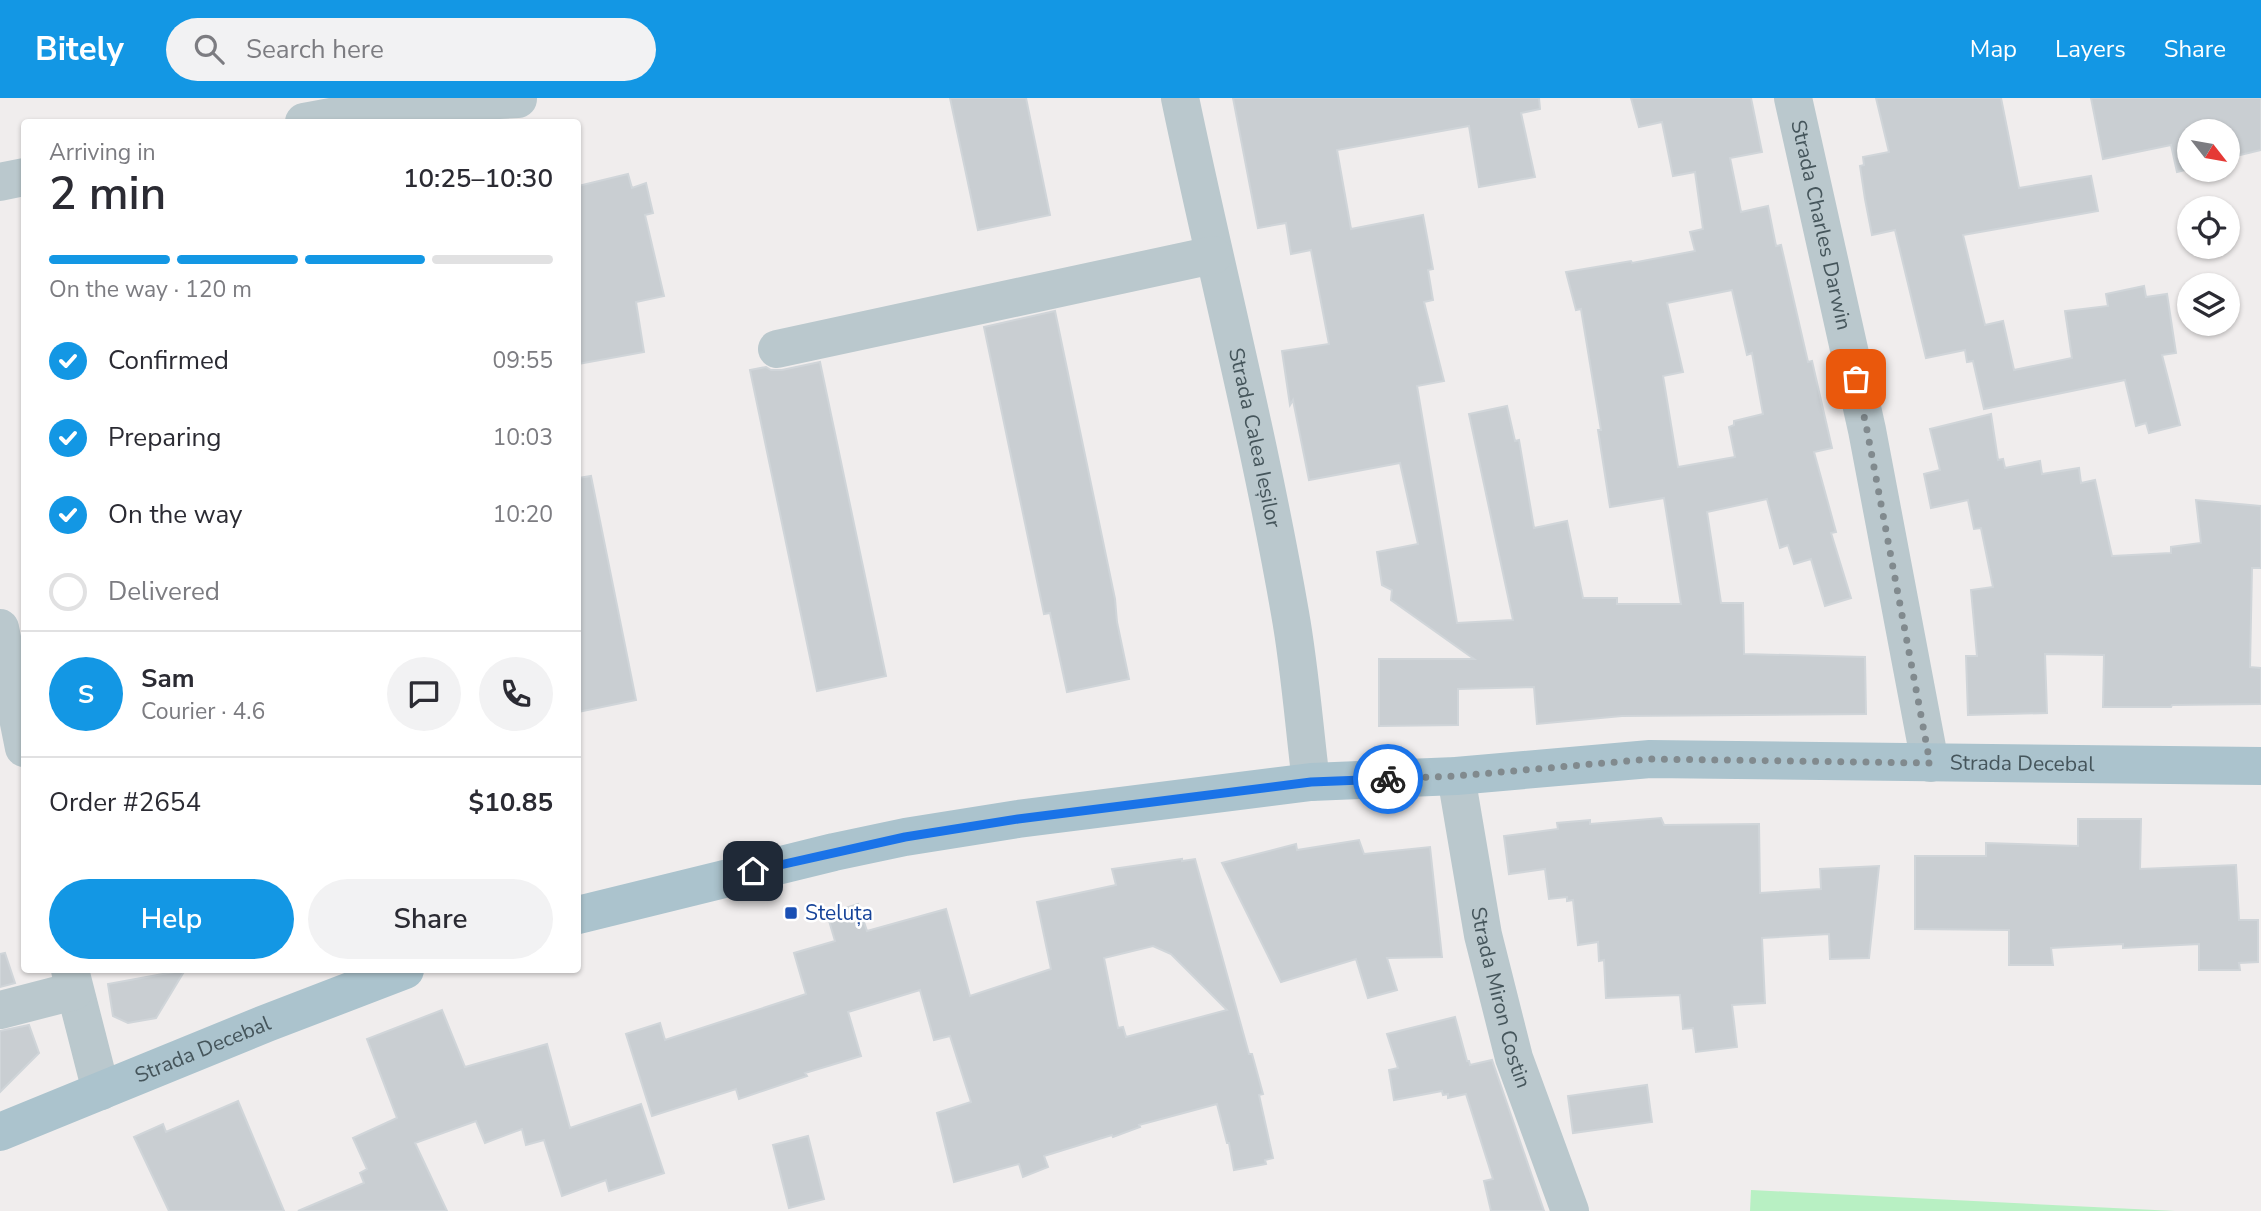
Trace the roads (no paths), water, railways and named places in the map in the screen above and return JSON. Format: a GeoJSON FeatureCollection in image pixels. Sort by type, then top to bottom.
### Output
{"type":"FeatureCollection","features":[{"type":"Feature","properties":{"kind":"main road","name":"Strada Decebal"},"geometry":{"type":"LineString","coordinates":[[581,914],[905,837],[1018,819],[1311,782],[1456,776],[1650,759],[2261,766]]}},
{"type":"Feature","properties":{"kind":"main road","name":"Strada Decebal"},"geometry":{"type":"LineString","coordinates":[[0,1132],[397,973]]}},
{"type":"Feature","properties":{"kind":"street","name":"Strada Calea Ieșilor"},"geometry":{"type":"LineString","coordinates":[[1180,98],[1291,615],[1311,782]]}},
{"type":"Feature","properties":{"kind":"street","name":"Strada Charles Darwin"},"geometry":{"type":"LineString","coordinates":[[1793,98],[1867,430],[1930,763]]}},
{"type":"Feature","properties":{"kind":"street"},"geometry":{"type":"LineString","coordinates":[[320,119],[395,105],[518,99]]}},
{"type":"Feature","properties":{"kind":"street"},"geometry":{"type":"LineString","coordinates":[[0,182],[21,178]]}},
{"type":"Feature","properties":{"kind":"street"},"geometry":{"type":"LineString","coordinates":[[777,349],[1213,255]]}},
{"type":"Feature","properties":{"kind":"street"},"geometry":{"type":"LineString","coordinates":[[0,628],[21,733]]}},
{"type":"Feature","properties":{"kind":"street","name":"Strada Miron Costin"},"geometry":{"type":"LineString","coordinates":[[1456,776],[1483,936],[1514,1058],[1570,1211]]}},
{"type":"Feature","properties":{"kind":"street"},"geometry":{"type":"LineString","coordinates":[[0,1010],[72,980],[101,1091]]}},
{"type":"Feature","properties":{"kind":"place","name":"Steluța"},"geometry":{"type":"Point","coordinates":[791,913]}}]}
